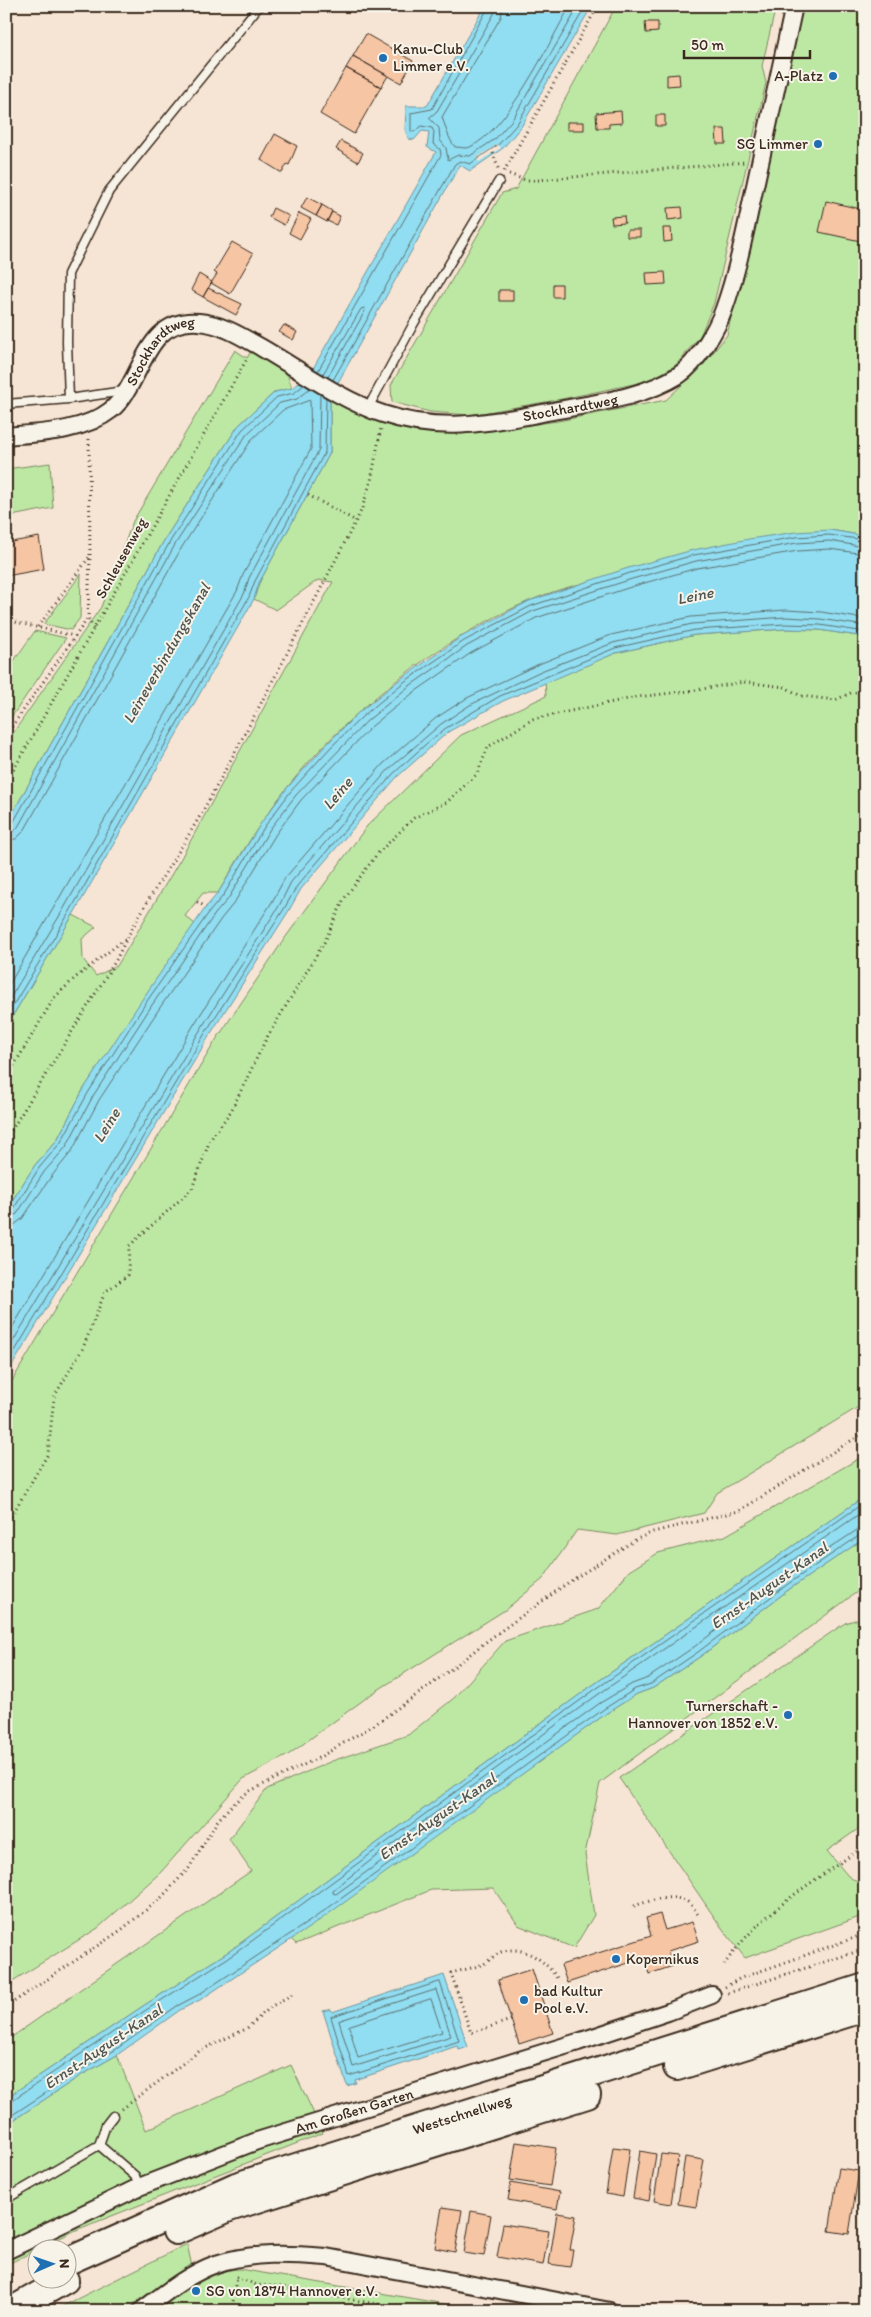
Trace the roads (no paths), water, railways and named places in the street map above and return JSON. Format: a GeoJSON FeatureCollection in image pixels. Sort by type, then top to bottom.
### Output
{"type":"FeatureCollection","features":[{"type":"Feature","properties":{"kind":"highway","name":"Westschnellweg"},"geometry":{"type":"LineString","coordinates":[[78,2257],[236,2186],[865,1987]]}},
{"type":"Feature","properties":{"kind":"highway","name":"Westschnellweg"},"geometry":{"type":"LineString","coordinates":[[78,2274],[229,2208],[865,2008]]}},
{"type":"Feature","properties":{"kind":"highway"},"geometry":{"type":"LineString","coordinates":[[6,2292],[28,2281]]}},
{"type":"Feature","properties":{"kind":"highway","name":"Westschnellweg"},"geometry":{"type":"LineString","coordinates":[[11,2311],[47,2290]]}},
{"type":"Feature","properties":{"kind":"street","name":"Stockhardtweg"},"geometry":{"type":"LineString","coordinates":[[6,436],[42,433],[88,423],[112,409],[125,391],[152,343],[170,326],[196,321],[223,326],[375,411],[429,425],[470,426],[646,392],[682,374],[710,340],[724,308],[760,161],[794,6]]}},
{"type":"Feature","properties":{"kind":"street","name":"Am Großen Garten"},"geometry":{"type":"LineString","coordinates":[[6,2251],[139,2187],[257,2141],[578,2042],[712,1995]]}},
{"type":"Feature","properties":{"kind":"street"},"geometry":{"type":"LineString","coordinates":[[141,2311],[186,2279],[214,2264],[234,2259],[290,2254],[326,2257],[610,2311]]}},
{"type":"Feature","properties":{"kind":"lane"},"geometry":{"type":"LineString","coordinates":[[69,399],[67,342],[68,274],[110,192],[259,6]]}},
{"type":"Feature","properties":{"kind":"lane"},"geometry":{"type":"LineString","coordinates":[[375,411],[414,323],[500,179]]}},
{"type":"Feature","properties":{"kind":"lane"},"geometry":{"type":"LineString","coordinates":[[6,404],[69,399],[125,391]]}},
{"type":"Feature","properties":{"kind":"lane"},"geometry":{"type":"LineString","coordinates":[[6,2199],[99,2146],[106,2125],[113,2116]]}},
{"type":"Feature","properties":{"kind":"lane"},"geometry":{"type":"LineString","coordinates":[[99,2146],[135,2176],[139,2187]]}},
{"type":"Feature","properties":{"kind":"water","name":"Leineverbindungskanal"},"geometry":{"type":"Polygon","coordinates":[[[485,6],[592,6],[521,127],[503,148],[470,171],[460,165],[449,184],[336,386],[330,400],[330,453],[259,583],[254,599],[73,915],[6,1027],[6,825],[166,537],[238,426],[275,392],[292,388],[311,372],[436,152],[427,147],[429,132],[422,131],[414,140],[409,139],[405,130],[406,106],[427,106],[485,6]]]}},
{"type":"Feature","properties":{"kind":"water","name":"Leine"},"geometry":{"type":"Polygon","coordinates":[[[830,530],[865,536],[865,637],[819,630],[786,629],[695,635],[616,653],[503,701],[448,732],[397,777],[301,889],[211,1033],[6,1376],[6,1210],[35,1165],[57,1140],[83,1090],[143,998],[206,907],[218,893],[261,823],[287,788],[326,745],[359,712],[402,678],[461,637],[529,601],[628,568],[693,550],[796,532],[830,530]]]}},
{"type":"Feature","properties":{"kind":"water","name":"Ernst-August-Kanal"},"geometry":{"type":"Polygon","coordinates":[[[865,1496],[865,1538],[791,1588],[701,1656],[653,1688],[637,1694],[607,1713],[313,1925],[200,2000],[180,2010],[117,2055],[80,2076],[6,2125],[6,2098],[143,2006],[231,1950],[590,1687],[865,1496]]]}},
{"type":"Feature","properties":{"kind":"water"},"geometry":{"type":"Polygon","coordinates":[[[444,1975],[468,2047],[459,2050],[457,2046],[355,2080],[356,2083],[347,2086],[323,2011],[331,2009],[332,2012],[444,1975]]]}},
{"type":"Feature","properties":{"kind":"place","name":"Kanu-Club Limmer e.V."},"geometry":{"type":"Point","coordinates":[383,58]}},
{"type":"Feature","properties":{"kind":"place","name":"A-Platz"},"geometry":{"type":"Point","coordinates":[833,76]}},
{"type":"Feature","properties":{"kind":"place","name":"SG Limmer"},"geometry":{"type":"Point","coordinates":[818,144]}},
{"type":"Feature","properties":{"kind":"place","name":"Turnerschaft - Hannover von 1852 e.V."},"geometry":{"type":"Point","coordinates":[788,1715]}},
{"type":"Feature","properties":{"kind":"place","name":"Kopernikus"},"geometry":{"type":"Point","coordinates":[616,1959]}},
{"type":"Feature","properties":{"kind":"place","name":"bad Kultur Pool e.V."},"geometry":{"type":"Point","coordinates":[524,2000]}},
{"type":"Feature","properties":{"kind":"place","name":"SG von 1874 Hannover e.V."},"geometry":{"type":"Point","coordinates":[196,2291]}}]}
